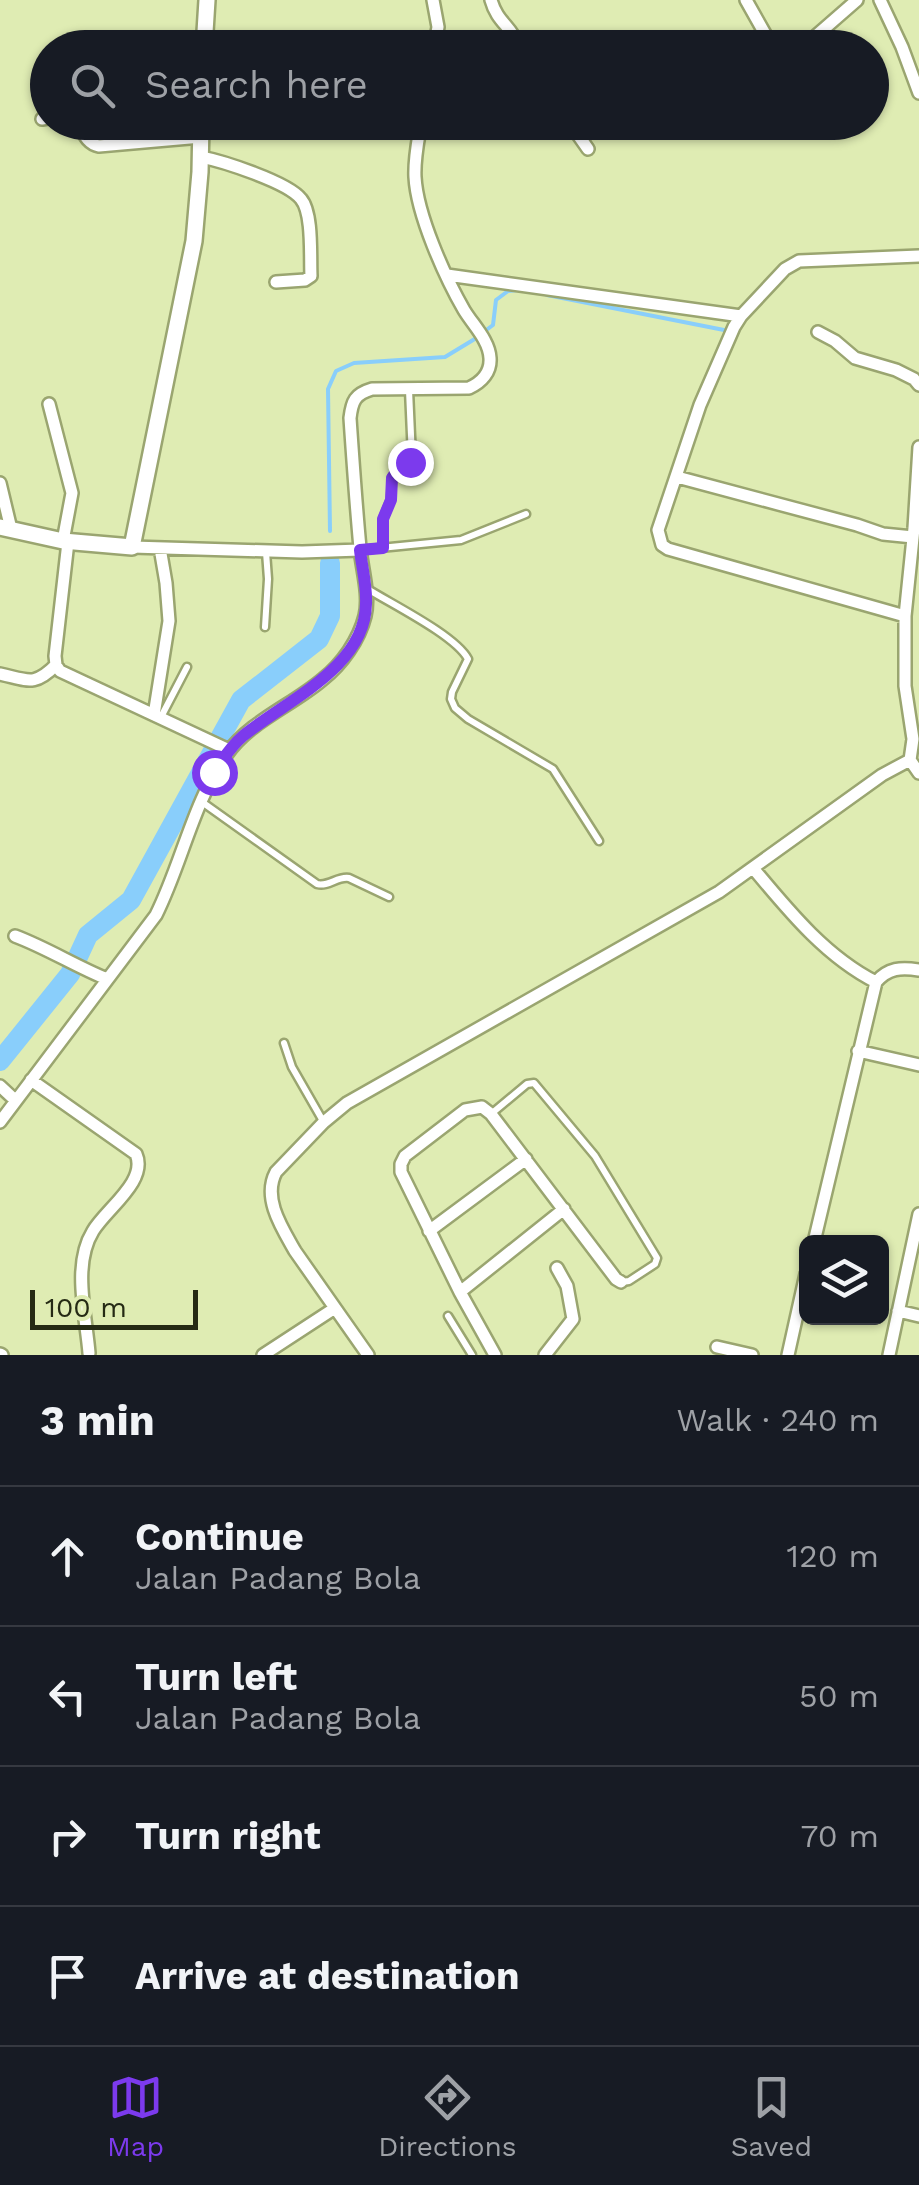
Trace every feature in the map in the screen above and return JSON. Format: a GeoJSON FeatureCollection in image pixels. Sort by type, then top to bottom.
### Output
{"type":"FeatureCollection","features":[{"type":"Feature","properties":{"kind":"street"},"geometry":{"type":"LineString","coordinates":[[205,30],[207,0]]}},
{"type":"Feature","properties":{"kind":"street"},"geometry":{"type":"LineString","coordinates":[[433,0],[437,30]]}},
{"type":"Feature","properties":{"kind":"street"},"geometry":{"type":"LineString","coordinates":[[491,0],[495,14],[509,30]]}},
{"type":"Feature","properties":{"kind":"street"},"geometry":{"type":"LineString","coordinates":[[746,0],[763,30]]}},
{"type":"Feature","properties":{"kind":"street"},"geometry":{"type":"LineString","coordinates":[[822,30],[856,0]]}},
{"type":"Feature","properties":{"kind":"street"},"geometry":{"type":"LineString","coordinates":[[880,0],[919,93]]}},
{"type":"Feature","properties":{"kind":"street"},"geometry":{"type":"LineString","coordinates":[[88,140],[99,146],[137,140]]}},
{"type":"Feature","properties":{"kind":"street"},"geometry":{"type":"LineString","coordinates":[[132,547],[194,241],[201,140]]}},
{"type":"Feature","properties":{"kind":"street"},"geometry":{"type":"LineString","coordinates":[[56,665],[66,676],[219,745],[243,736],[327,676],[344,656],[365,616],[350,418],[352,401],[360,392],[372,389],[460,389],[476,385],[490,365],[488,345],[464,310],[429,232],[416,187],[419,140]]}},
{"type":"Feature","properties":{"kind":"street"},"geometry":{"type":"LineString","coordinates":[[582,140],[588,149]]}},
{"type":"Feature","properties":{"kind":"street"},"geometry":{"type":"LineString","coordinates":[[200,157],[225,161],[288,189],[301,199],[308,219],[311,276],[276,282]]}},
{"type":"Feature","properties":{"kind":"street"},"geometry":{"type":"LineString","coordinates":[[904,616],[668,549],[662,545],[658,530],[700,405],[737,321],[785,269],[799,260],[919,256]]}},
{"type":"Feature","properties":{"kind":"street"},"geometry":{"type":"LineString","coordinates":[[447,276],[687,307],[737,321]]}},
{"type":"Feature","properties":{"kind":"street"},"geometry":{"type":"LineString","coordinates":[[818,332],[854,358],[896,370],[919,385]]}},
{"type":"Feature","properties":{"kind":"street"},"geometry":{"type":"LineString","coordinates":[[0,674],[34,680],[44,677],[56,665],[72,493],[49,404]]}},
{"type":"Feature","properties":{"kind":"street"},"geometry":{"type":"LineString","coordinates":[[919,447],[916,530],[904,616],[905,686],[913,739],[910,760],[919,774]]}},
{"type":"Feature","properties":{"kind":"street"},"geometry":{"type":"LineString","coordinates":[[676,477],[883,534],[916,530]]}},
{"type":"Feature","properties":{"kind":"street"},"geometry":{"type":"LineString","coordinates":[[0,483],[5,528],[66,542],[266,551],[360,550]]}},
{"type":"Feature","properties":{"kind":"street"},"geometry":{"type":"LineString","coordinates":[[157,717],[170,620],[160,548]]}},
{"type":"Feature","properties":{"kind":"street"},"geometry":{"type":"LineString","coordinates":[[0,1122],[156,915],[214,772],[219,745]]}},
{"type":"Feature","properties":{"kind":"street"},"geometry":{"type":"LineString","coordinates":[[368,1355],[294,1251],[276,1215],[270,1190],[276,1172],[347,1103],[692,909],[882,775],[910,760]]}},
{"type":"Feature","properties":{"kind":"street"},"geometry":{"type":"LineString","coordinates":[[754,868],[818,939],[849,967],[876,982]]}},
{"type":"Feature","properties":{"kind":"street"},"geometry":{"type":"LineString","coordinates":[[14,936],[107,979]]}},
{"type":"Feature","properties":{"kind":"street"},"geometry":{"type":"LineString","coordinates":[[816,1235],[876,982],[890,970],[919,970]]}},
{"type":"Feature","properties":{"kind":"street"},"geometry":{"type":"LineString","coordinates":[[858,1051],[919,1064]]}},
{"type":"Feature","properties":{"kind":"street"},"geometry":{"type":"LineString","coordinates":[[31,1080],[136,1154],[140,1162],[136,1178],[102,1217],[86,1245],[82,1275],[88,1354]]}},
{"type":"Feature","properties":{"kind":"street"},"geometry":{"type":"LineString","coordinates":[[0,1086],[15,1100]]}},
{"type":"Feature","properties":{"kind":"street"},"geometry":{"type":"LineString","coordinates":[[491,1354],[401,1172],[405,1156],[465,1110],[482,1107],[491,1114],[621,1282]]}},
{"type":"Feature","properties":{"kind":"street"},"geometry":{"type":"LineString","coordinates":[[429,1231],[526,1159]]}},
{"type":"Feature","properties":{"kind":"street"},"geometry":{"type":"LineString","coordinates":[[460,1292],[564,1209]]}},
{"type":"Feature","properties":{"kind":"street"},"geometry":{"type":"LineString","coordinates":[[889,1355],[919,1214]]}},
{"type":"Feature","properties":{"kind":"street"},"geometry":{"type":"LineString","coordinates":[[545,1355],[570,1324],[573,1314],[567,1286],[557,1268]]}},
{"type":"Feature","properties":{"kind":"street"},"geometry":{"type":"LineString","coordinates":[[788,1355],[799,1306]]}},
{"type":"Feature","properties":{"kind":"street"},"geometry":{"type":"LineString","coordinates":[[263,1355],[336,1308]]}},
{"type":"Feature","properties":{"kind":"street"},"geometry":{"type":"LineString","coordinates":[[898,1312],[919,1316]]}},
{"type":"Feature","properties":{"kind":"street"},"geometry":{"type":"LineString","coordinates":[[717,1347],[752,1355]]}},
{"type":"Feature","properties":{"kind":"lane"},"geometry":{"type":"LineString","coordinates":[[383,548],[383,519],[391,500],[392,478],[412,458],[409,390]]}},
{"type":"Feature","properties":{"kind":"lane"},"geometry":{"type":"LineString","coordinates":[[360,550],[461,540],[526,514]]}},
{"type":"Feature","properties":{"kind":"lane"},"geometry":{"type":"LineString","coordinates":[[265,628],[266,551]]}},
{"type":"Feature","properties":{"kind":"lane"},"geometry":{"type":"LineString","coordinates":[[365,588],[463,651],[468,659],[452,692],[455,708],[553,770],[599,841]]}},
{"type":"Feature","properties":{"kind":"lane"},"geometry":{"type":"LineString","coordinates":[[157,717],[186,667]]}},
{"type":"Feature","properties":{"kind":"lane"},"geometry":{"type":"LineString","coordinates":[[202,801],[317,884],[325,886],[343,877],[350,878],[389,898]]}},
{"type":"Feature","properties":{"kind":"lane"},"geometry":{"type":"LineString","coordinates":[[284,1044],[292,1067],[324,1122]]}},
{"type":"Feature","properties":{"kind":"lane"},"geometry":{"type":"LineString","coordinates":[[491,1114],[534,1082],[594,1156],[657,1258],[656,1264],[621,1282]]}},
{"type":"Feature","properties":{"kind":"lane"},"geometry":{"type":"LineString","coordinates":[[448,1316],[472,1355]]}},
{"type":"Feature","properties":{"kind":"waterway"},"geometry":{"type":"LineString","coordinates":[[485,331],[493,325],[496,300],[508,291],[518,290]]}},
{"type":"Feature","properties":{"kind":"waterway"},"geometry":{"type":"LineString","coordinates":[[547,295],[724,330]]}},
{"type":"Feature","properties":{"kind":"waterway"},"geometry":{"type":"LineString","coordinates":[[330,531],[328,389],[336,371],[354,363],[445,357],[478,337]]}},
{"type":"Feature","properties":{"kind":"waterway"},"geometry":{"type":"LineString","coordinates":[[0,1061],[70,974],[88,935],[131,900],[241,700],[319,639],[330,616],[330,563]]}},
{"type":"Feature","properties":{"kind":"route"},"geometry":{"type":"LineString","coordinates":[[214,772],[243,736],[327,676],[358,635],[366,603],[360,550],[383,548],[382,525],[391,500],[392,478],[410,462]]}}]}
